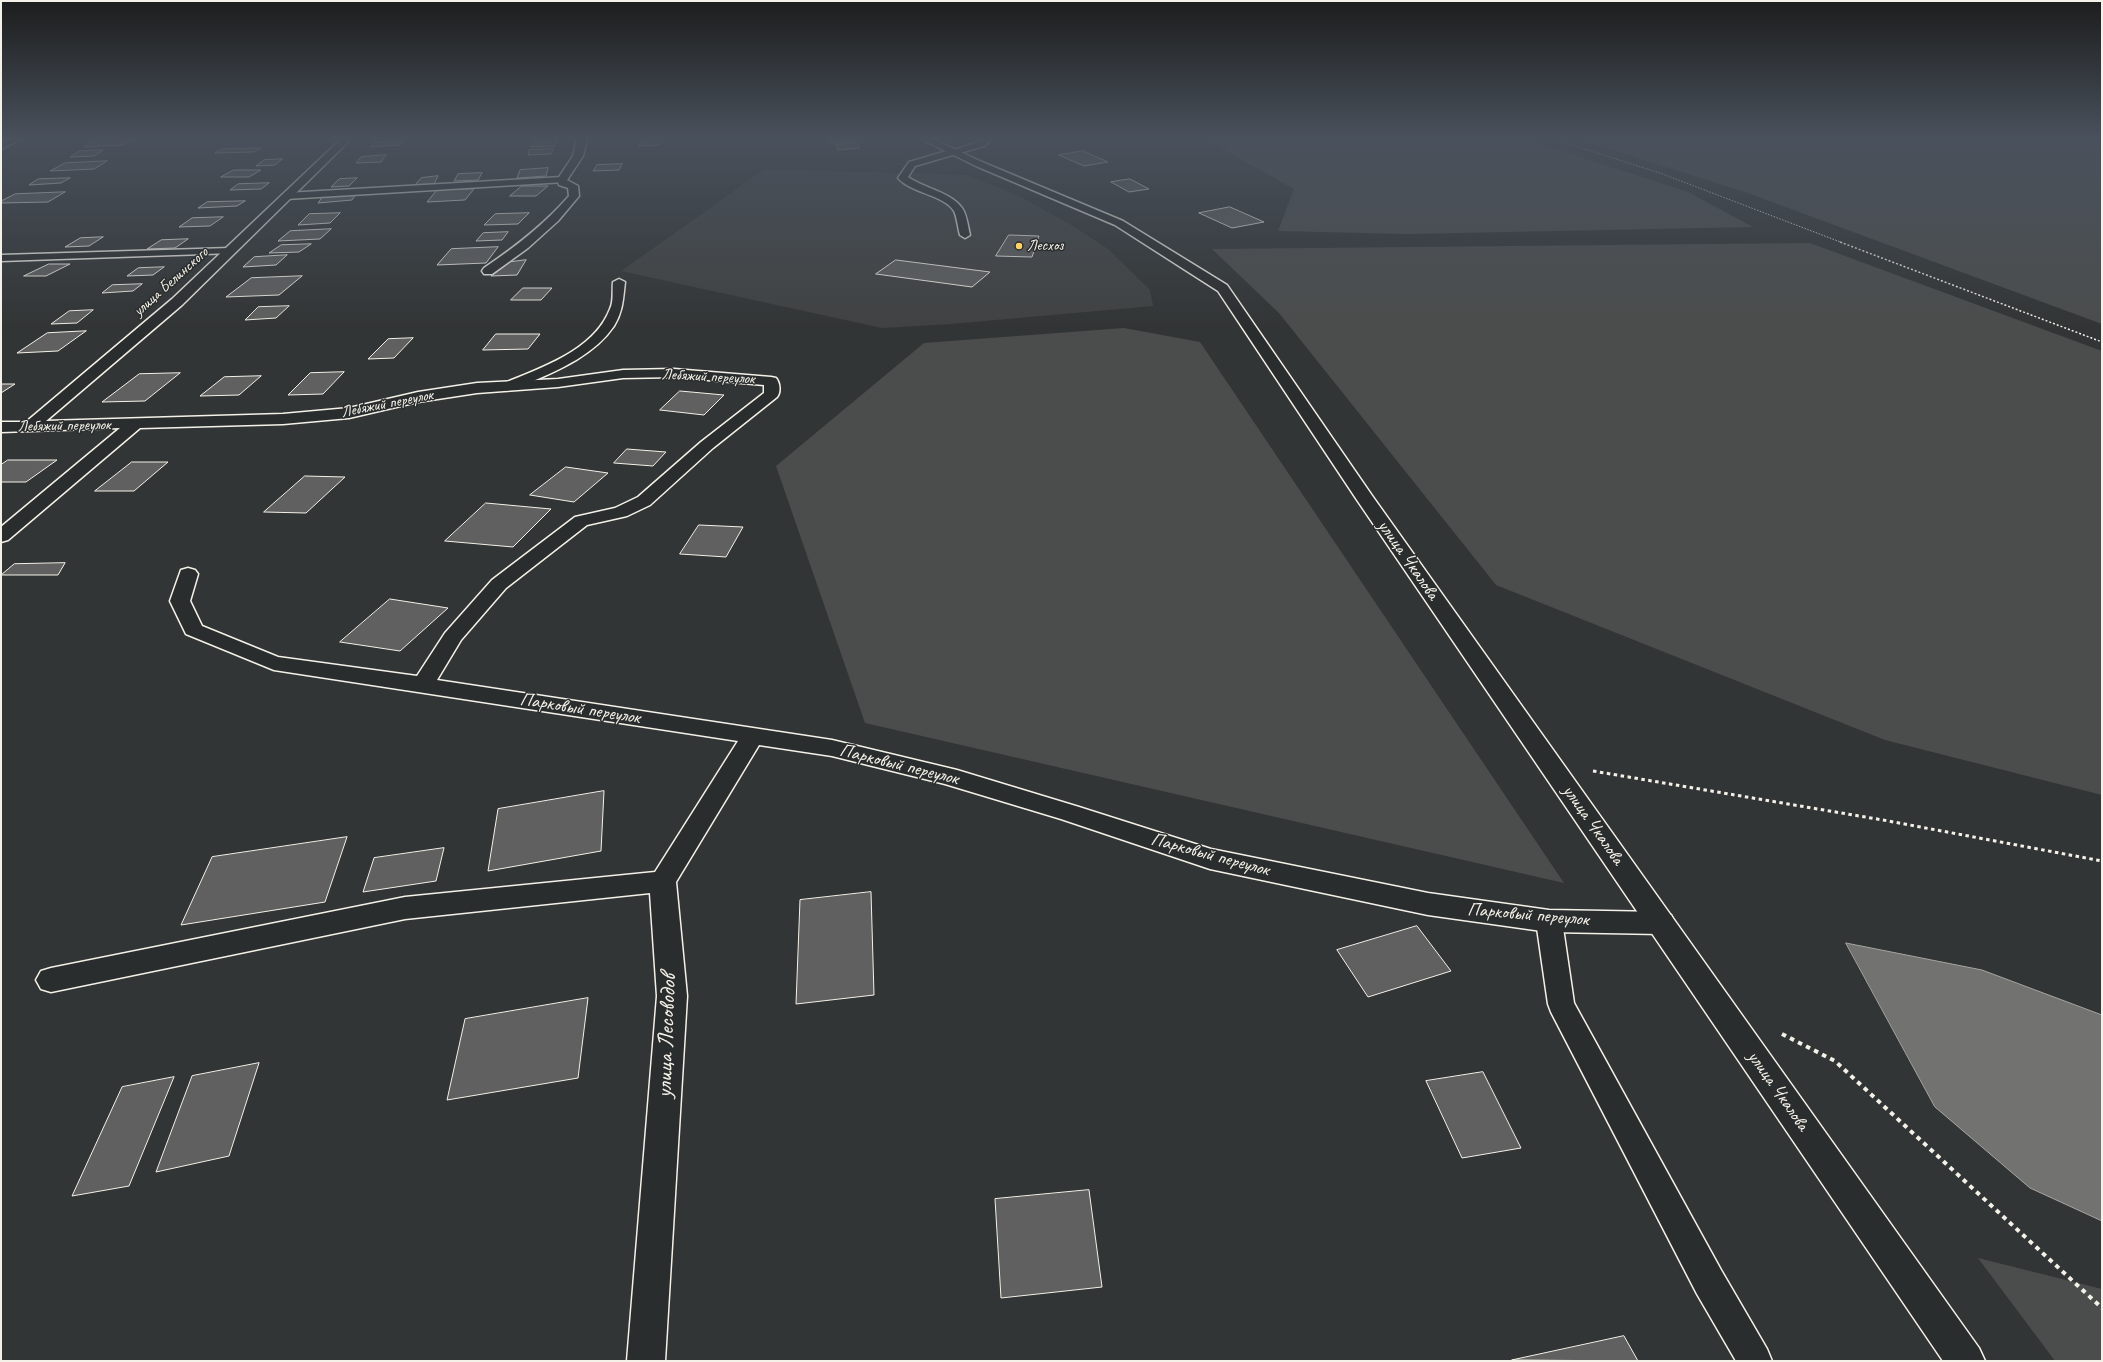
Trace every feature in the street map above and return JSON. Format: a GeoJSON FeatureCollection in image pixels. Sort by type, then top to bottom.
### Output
{"type":"FeatureCollection","features":[{"type":"Feature","properties":{"kind":"street","name":"улица Белинского"},"geometry":{"type":"LineString","coordinates":[[30,426],[177,302],[279,203]]}},
{"type":"Feature","properties":{"kind":"street"},"geometry":{"type":"LineString","coordinates":[[488,271],[537,237],[558,217],[569,203]]}},
{"type":"Feature","properties":{"kind":"street","name":"улица Чкалова"},"geometry":{"type":"LineString","coordinates":[[1073,203],[1119,222],[1223,288],[1362,494],[1966,1361]]}},
{"type":"Feature","properties":{"kind":"street","name":"Лебяжий переулок"},"geometry":{"type":"LineString","coordinates":[[1,427],[283,419],[342,414],[418,397],[477,388],[507,387],[637,374],[674,373],[771,381],[772,394],[707,444],[644,501],[621,512],[581,521],[562,534],[499,584],[452,637],[423,684]]}},
{"type":"Feature","properties":{"kind":"street"},"geometry":{"type":"LineString","coordinates":[[1,536],[135,424]]}},
{"type":"Feature","properties":{"kind":"street","name":"Парковый переулок"},"geometry":{"type":"LineString","coordinates":[[188,574],[180,601],[193,630],[274,663],[423,684],[832,748],[948,776],[1070,813],[1210,859],[1428,904],[1549,921],[1661,923]]}},
{"type":"Feature","properties":{"kind":"street"},"geometry":{"type":"LineString","coordinates":[[51,980],[405,908],[663,881],[753,736]]}},
{"type":"Feature","properties":{"kind":"street","name":"улица Лесоводов"},"geometry":{"type":"LineString","coordinates":[[646,1361],[672,996],[663,881]]}},
{"type":"Feature","properties":{"kind":"lane"},"geometry":{"type":"LineString","coordinates":[[950,203],[958,209],[965,235]]}},
{"type":"Feature","properties":{"kind":"lane"},"geometry":{"type":"LineString","coordinates":[[1,258],[230,251]]}},
{"type":"Feature","properties":{"kind":"lane"},"geometry":{"type":"LineString","coordinates":[[507,387],[556,366],[597,340],[617,310],[619,282]]}},
{"type":"Feature","properties":{"kind":"lane"},"geometry":{"type":"LineString","coordinates":[[1549,921],[1561,1004],[1709,1282],[1755,1361]]}},
{"type":"Feature","properties":{"kind":"path"},"geometry":{"type":"LineString","coordinates":[[1737,203],[2102,342]]}},
{"type":"Feature","properties":{"kind":"path"},"geometry":{"type":"LineString","coordinates":[[1550,763],[1883,820],[2102,861]]}},
{"type":"Feature","properties":{"kind":"path"},"geometry":{"type":"LineString","coordinates":[[1778,1033],[1835,1061],[2102,1308]]}},
{"type":"Feature","properties":{"kind":"shaded area"},"geometry":{"type":"Polygon","coordinates":[[[718,203],[1031,203],[1073,226],[1108,249],[1150,290],[1153,306],[951,324],[882,328],[621,271],[718,203]]]}},
{"type":"Feature","properties":{"kind":"shaded area"},"geometry":{"type":"Polygon","coordinates":[[[1289,203],[1708,203],[1753,227],[1408,234],[1278,231],[1289,203]]]}},
{"type":"Feature","properties":{"kind":"shaded area"},"geometry":{"type":"Polygon","coordinates":[[[1774,203],[2102,203],[2102,324],[1774,203]]]}},
{"type":"Feature","properties":{"kind":"shaded area"},"geometry":{"type":"Polygon","coordinates":[[[1810,243],[2102,351],[2102,795],[1885,740],[1496,585],[1279,313],[1212,249],[1810,243]]]}},
{"type":"Feature","properties":{"kind":"shaded area"},"geometry":{"type":"Polygon","coordinates":[[[1124,328],[1200,342],[1564,883],[865,723],[776,466],[924,343],[1124,328]]]}},
{"type":"Feature","properties":{"kind":"shaded area"},"geometry":{"type":"Polygon","coordinates":[[[1846,943],[1982,970],[2102,1015],[2102,1221],[2030,1188],[1935,1107],[1846,943]]]}},
{"type":"Feature","properties":{"kind":"shaded area"},"geometry":{"type":"Polygon","coordinates":[[[1978,1258],[2102,1289],[2102,1361],[2055,1361],[1978,1258]]]}},
{"type":"Feature","properties":{"kind":"building"},"geometry":{"type":"Polygon","coordinates":[[[206,203],[243,203],[237,206],[198,208],[206,203]]]}},
{"type":"Feature","properties":{"kind":"building"},"geometry":{"type":"Polygon","coordinates":[[[1230,207],[1264,222],[1232,228],[1199,213],[1230,207]]]}},
{"type":"Feature","properties":{"kind":"building"},"geometry":{"type":"Polygon","coordinates":[[[340,213],[330,223],[298,225],[309,214],[340,213]]]}},
{"type":"Feature","properties":{"kind":"building"},"geometry":{"type":"Polygon","coordinates":[[[529,213],[518,224],[484,225],[495,214],[529,213]]]}},
{"type":"Feature","properties":{"kind":"building"},"geometry":{"type":"Polygon","coordinates":[[[223,217],[210,226],[179,227],[192,218],[223,217]]]}},
{"type":"Feature","properties":{"kind":"building"},"geometry":{"type":"Polygon","coordinates":[[[331,229],[320,239],[278,241],[290,231],[331,229]]]}},
{"type":"Feature","properties":{"kind":"building"},"geometry":{"type":"Polygon","coordinates":[[[508,232],[502,240],[476,241],[483,233],[508,232]]]}},
{"type":"Feature","properties":{"kind":"building","name":"Лесхоз"},"geometry":{"type":"Polygon","coordinates":[[[1009,235],[1039,236],[1032,257],[996,256],[1009,235]]]}},
{"type":"Feature","properties":{"kind":"building"},"geometry":{"type":"Polygon","coordinates":[[[103,237],[89,246],[65,247],[80,238],[103,237]]]}},
{"type":"Feature","properties":{"kind":"building"},"geometry":{"type":"Polygon","coordinates":[[[188,239],[175,248],[147,249],[161,240],[188,239]]]}},
{"type":"Feature","properties":{"kind":"building"},"geometry":{"type":"Polygon","coordinates":[[[311,244],[299,252],[269,253],[281,245],[311,244]]]}},
{"type":"Feature","properties":{"kind":"building"},"geometry":{"type":"Polygon","coordinates":[[[498,247],[486,263],[437,265],[451,249],[498,247]]]}},
{"type":"Feature","properties":{"kind":"building"},"geometry":{"type":"Polygon","coordinates":[[[287,255],[276,265],[243,267],[254,257],[287,255]]]}},
{"type":"Feature","properties":{"kind":"building"},"geometry":{"type":"Polygon","coordinates":[[[526,260],[517,275],[491,276],[510,262],[526,260]]]}},
{"type":"Feature","properties":{"kind":"building"},"geometry":{"type":"Polygon","coordinates":[[[896,260],[990,272],[972,287],[876,274],[896,260]]]}},
{"type":"Feature","properties":{"kind":"building"},"geometry":{"type":"Polygon","coordinates":[[[49,264],[70,264],[46,276],[24,276],[49,264]]]}},
{"type":"Feature","properties":{"kind":"building"},"geometry":{"type":"Polygon","coordinates":[[[164,267],[153,275],[127,276],[138,268],[164,267]]]}},
{"type":"Feature","properties":{"kind":"building"},"geometry":{"type":"Polygon","coordinates":[[[302,276],[279,295],[226,297],[251,278],[302,276]]]}},
{"type":"Feature","properties":{"kind":"building"},"geometry":{"type":"Polygon","coordinates":[[[142,284],[133,291],[102,293],[112,285],[142,284]]]}},
{"type":"Feature","properties":{"kind":"building"},"geometry":{"type":"Polygon","coordinates":[[[523,288],[552,288],[541,300],[511,300],[523,288]]]}},
{"type":"Feature","properties":{"kind":"building"},"geometry":{"type":"Polygon","coordinates":[[[289,306],[276,318],[245,320],[258,307],[289,306]]]}},
{"type":"Feature","properties":{"kind":"building"},"geometry":{"type":"Polygon","coordinates":[[[93,310],[77,323],[51,324],[69,311],[93,310]]]}},
{"type":"Feature","properties":{"kind":"building"},"geometry":{"type":"Polygon","coordinates":[[[86,331],[58,351],[17,353],[47,333],[86,331]]]}},
{"type":"Feature","properties":{"kind":"building"},"geometry":{"type":"Polygon","coordinates":[[[496,334],[540,334],[528,349],[483,350],[496,334]]]}},
{"type":"Feature","properties":{"kind":"building"},"geometry":{"type":"Polygon","coordinates":[[[413,338],[394,358],[368,359],[388,339],[413,338]]]}},
{"type":"Feature","properties":{"kind":"building"},"geometry":{"type":"Polygon","coordinates":[[[344,372],[323,394],[288,395],[310,373],[344,372]]]}},
{"type":"Feature","properties":{"kind":"building"},"geometry":{"type":"Polygon","coordinates":[[[180,373],[145,401],[102,402],[139,374],[180,373]]]}},
{"type":"Feature","properties":{"kind":"building"},"geometry":{"type":"Polygon","coordinates":[[[261,376],[239,395],[200,396],[224,377],[261,376]]]}},
{"type":"Feature","properties":{"kind":"building"},"geometry":{"type":"Polygon","coordinates":[[[1,384],[15,384],[1,393],[1,384]]]}},
{"type":"Feature","properties":{"kind":"building"},"geometry":{"type":"Polygon","coordinates":[[[680,391],[724,395],[704,415],[660,410],[680,391]]]}},
{"type":"Feature","properties":{"kind":"building"},"geometry":{"type":"Polygon","coordinates":[[[627,449],[666,452],[653,466],[614,463],[627,449]]]}},
{"type":"Feature","properties":{"kind":"building"},"geometry":{"type":"Polygon","coordinates":[[[8,460],[57,460],[26,482],[1,482],[1,465],[8,460]]]}},
{"type":"Feature","properties":{"kind":"building"},"geometry":{"type":"Polygon","coordinates":[[[132,462],[168,462],[134,491],[95,491],[132,462]]]}},
{"type":"Feature","properties":{"kind":"building"},"geometry":{"type":"Polygon","coordinates":[[[566,467],[608,473],[574,502],[530,495],[566,467]]]}},
{"type":"Feature","properties":{"kind":"building"},"geometry":{"type":"Polygon","coordinates":[[[305,476],[345,477],[306,513],[264,512],[305,476]]]}},
{"type":"Feature","properties":{"kind":"building"},"geometry":{"type":"Polygon","coordinates":[[[486,503],[551,509],[513,547],[445,541],[486,503]]]}},
{"type":"Feature","properties":{"kind":"building"},"geometry":{"type":"Polygon","coordinates":[[[699,525],[743,527],[726,557],[680,554],[699,525]]]}},
{"type":"Feature","properties":{"kind":"building"},"geometry":{"type":"Polygon","coordinates":[[[65,563],[58,575],[1,575],[14,564],[65,563]]]}},
{"type":"Feature","properties":{"kind":"building"},"geometry":{"type":"Polygon","coordinates":[[[390,599],[448,608],[400,651],[340,642],[390,599]]]}},
{"type":"Feature","properties":{"kind":"building"},"geometry":{"type":"Polygon","coordinates":[[[604,791],[601,851],[488,871],[498,809],[604,791]]]}},
{"type":"Feature","properties":{"kind":"building"},"geometry":{"type":"Polygon","coordinates":[[[347,837],[325,902],[181,925],[212,857],[347,837]]]}},
{"type":"Feature","properties":{"kind":"building"},"geometry":{"type":"Polygon","coordinates":[[[444,848],[436,881],[363,892],[374,858],[444,848]]]}},
{"type":"Feature","properties":{"kind":"building"},"geometry":{"type":"Polygon","coordinates":[[[871,892],[874,995],[796,1004],[800,900],[871,892]]]}},
{"type":"Feature","properties":{"kind":"building"},"geometry":{"type":"Polygon","coordinates":[[[1417,926],[1451,971],[1368,997],[1337,950],[1417,926]]]}},
{"type":"Feature","properties":{"kind":"building"},"geometry":{"type":"Polygon","coordinates":[[[588,998],[578,1078],[447,1100],[465,1019],[588,998]]]}},
{"type":"Feature","properties":{"kind":"building"},"geometry":{"type":"Polygon","coordinates":[[[259,1063],[229,1156],[156,1172],[192,1076],[259,1063]]]}},
{"type":"Feature","properties":{"kind":"building"},"geometry":{"type":"Polygon","coordinates":[[[1483,1072],[1521,1148],[1462,1158],[1426,1081],[1483,1072]]]}},
{"type":"Feature","properties":{"kind":"building"},"geometry":{"type":"Polygon","coordinates":[[[174,1077],[129,1186],[72,1196],[122,1087],[174,1077]]]}},
{"type":"Feature","properties":{"kind":"building"},"geometry":{"type":"Polygon","coordinates":[[[1089,1190],[1102,1287],[1001,1298],[995,1199],[1089,1190]]]}},
{"type":"Feature","properties":{"kind":"building"},"geometry":{"type":"Polygon","coordinates":[[[1624,1336],[1638,1361],[1512,1360],[1624,1336]]]}},
{"type":"Feature","properties":{"kind":"place","name":"Лесхоз"},"geometry":{"type":"Point","coordinates":[1019,246]}}]}
